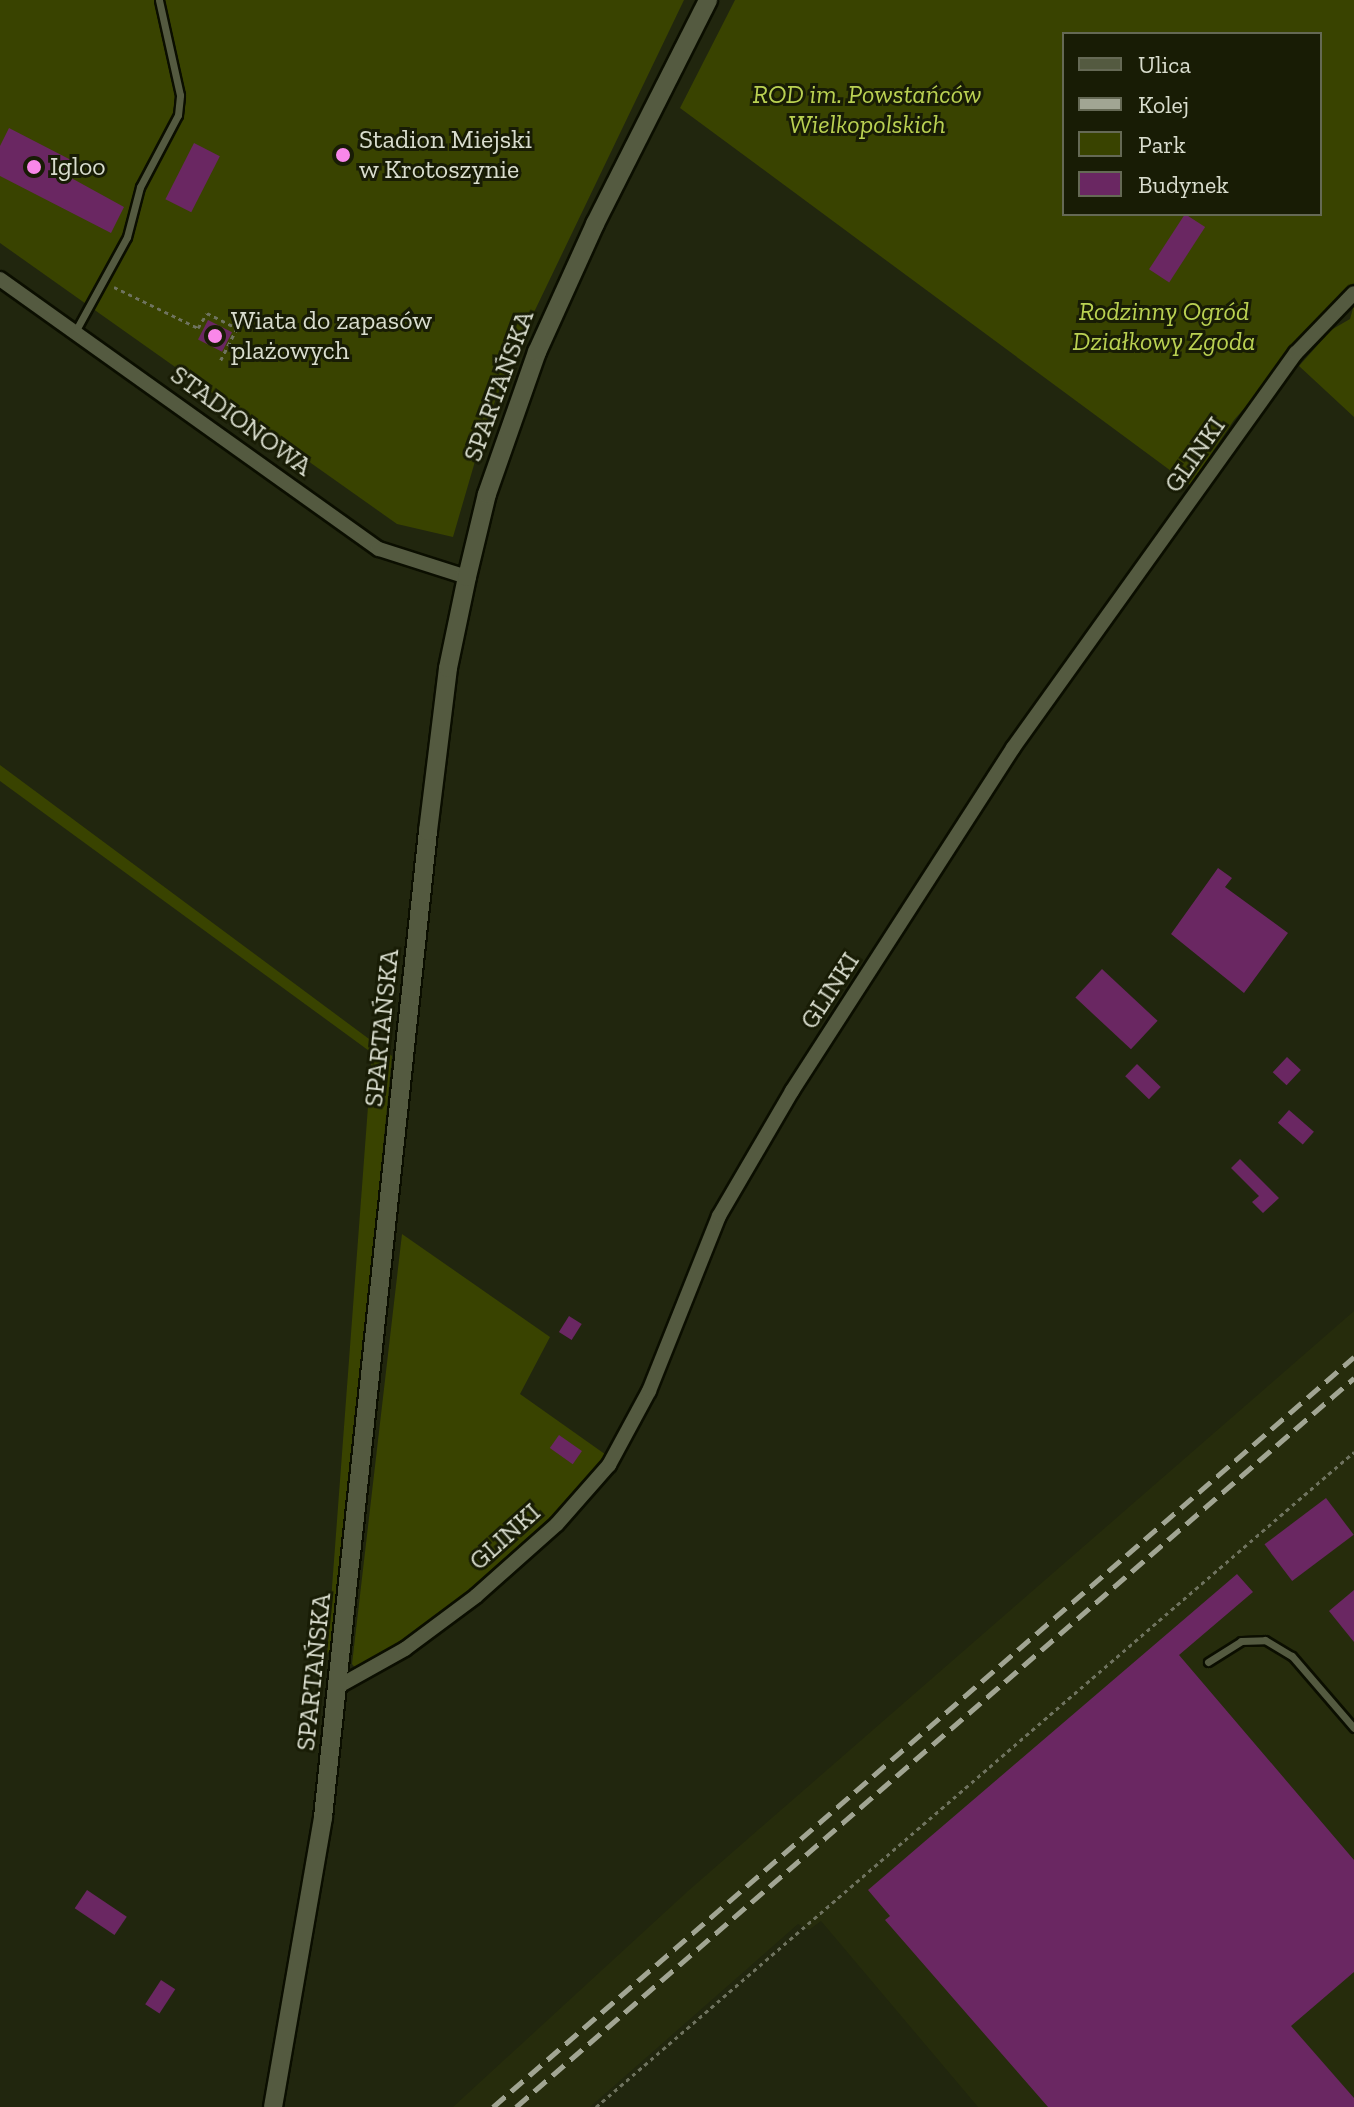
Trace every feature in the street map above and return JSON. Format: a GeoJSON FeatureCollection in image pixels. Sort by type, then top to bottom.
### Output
{"type":"FeatureCollection","features":[{"type":"Feature","properties":{"kind":"street","name":"SPARTAŃSKA"},"geometry":{"type":"LineString","coordinates":[[273,2107],[323,1817],[339,1686],[428,831],[448,668],[487,494],[537,352],[595,224],[708,0]]}},
{"type":"Feature","properties":{"kind":"street","name":"STADIONOWA"},"geometry":{"type":"LineString","coordinates":[[0,279],[379,549],[467,577]]}},
{"type":"Feature","properties":{"kind":"street","name":"GLINKI"},"geometry":{"type":"LineString","coordinates":[[339,1686],[405,1649],[476,1596],[557,1524],[609,1465],[649,1391],[719,1216],[792,1091],[1022,735],[1296,353],[1354,293]]}},
{"type":"Feature","properties":{"kind":"lane"},"geometry":{"type":"LineString","coordinates":[[75,332],[127,237],[140,187],[181,103],[159,0]]}},
{"type":"Feature","properties":{"kind":"lane"},"geometry":{"type":"LineString","coordinates":[[1208,1662],[1241,1641],[1265,1640],[1292,1656],[1354,1728]]}},
{"type":"Feature","properties":{"kind":"path"},"geometry":{"type":"LineString","coordinates":[[103,281],[198,328],[207,313],[237,328],[220,361]]}},
{"type":"Feature","properties":{"kind":"path"},"geometry":{"type":"LineString","coordinates":[[596,2107],[1354,1452]]}},
{"type":"Feature","properties":{"kind":"shaded area"},"geometry":{"type":"Polygon","coordinates":[[[1354,1311],[1354,2107],[978,2107],[821,1921],[809,1930],[798,1924],[590,2107],[453,2107],[688,1891],[1354,1311]]]}},
{"type":"Feature","properties":{"kind":"green space"},"geometry":{"type":"Polygon","coordinates":[[[0,0],[684,0],[512,358],[485,427],[453,537],[397,524],[0,243],[0,0]]]}},
{"type":"Feature","properties":{"kind":"green space","name":"Rodzinny Ogród Działkowy Zgoda"},"geometry":{"type":"Polygon","coordinates":[[[735,0],[1354,0],[1354,283],[1234,420],[1190,485],[680,108],[735,0]]]}},
{"type":"Feature","properties":{"kind":"green space"},"geometry":{"type":"Polygon","coordinates":[[[1354,305],[1354,417],[1299,366],[1331,330],[1350,319],[1354,305]]]}},
{"type":"Feature","properties":{"kind":"green space"},"geometry":{"type":"Polygon","coordinates":[[[0,765],[392,1056],[335,1643],[327,1654],[372,1053],[0,781],[0,765]]]}},
{"type":"Feature","properties":{"kind":"green space"},"geometry":{"type":"Polygon","coordinates":[[[402,1234],[550,1337],[520,1394],[609,1457],[507,1562],[412,1639],[356,1669],[352,1664],[402,1234]]]}},
{"type":"Feature","properties":{"kind":"building"},"geometry":{"type":"Polygon","coordinates":[[[9,128],[71,160],[64,174],[124,207],[111,233],[0,176],[0,146],[9,128]]]}},
{"type":"Feature","properties":{"kind":"building"},"geometry":{"type":"Polygon","coordinates":[[[194,143],[220,156],[191,212],[165,199],[194,143]]]}},
{"type":"Feature","properties":{"kind":"building"},"geometry":{"type":"Polygon","coordinates":[[[1184,216],[1188,216],[1205,227],[1169,282],[1149,269],[1184,216]]]}},
{"type":"Feature","properties":{"kind":"building","name":"Wiata do zapasów plażowych"},"geometry":{"type":"Polygon","coordinates":[[[208,320],[232,332],[222,352],[198,340],[208,320]]]}},
{"type":"Feature","properties":{"kind":"building"},"geometry":{"type":"Polygon","coordinates":[[[1218,868],[1232,878],[1225,887],[1288,933],[1244,993],[1171,934],[1218,868]]]}},
{"type":"Feature","properties":{"kind":"building"},"geometry":{"type":"Polygon","coordinates":[[[1102,969],[1158,1021],[1131,1049],[1075,998],[1102,969]]]}},
{"type":"Feature","properties":{"kind":"building"},"geometry":{"type":"Polygon","coordinates":[[[1287,1057],[1301,1070],[1287,1085],[1273,1072],[1287,1057]]]}},
{"type":"Feature","properties":{"kind":"building"},"geometry":{"type":"Polygon","coordinates":[[[1137,1064],[1161,1087],[1149,1099],[1125,1076],[1137,1064]]]}},
{"type":"Feature","properties":{"kind":"building"},"geometry":{"type":"Polygon","coordinates":[[[1289,1110],[1314,1132],[1303,1144],[1278,1123],[1289,1110]]]}},
{"type":"Feature","properties":{"kind":"building"},"geometry":{"type":"Polygon","coordinates":[[[1240,1159],[1279,1198],[1263,1213],[1252,1202],[1259,1196],[1231,1168],[1240,1159]]]}},
{"type":"Feature","properties":{"kind":"building"},"geometry":{"type":"Polygon","coordinates":[[[569,1316],[582,1324],[572,1340],[559,1332],[569,1316]]]}},
{"type":"Feature","properties":{"kind":"building"},"geometry":{"type":"Polygon","coordinates":[[[559,1435],[582,1451],[573,1464],[550,1448],[559,1435]]]}},
{"type":"Feature","properties":{"kind":"building"},"geometry":{"type":"Polygon","coordinates":[[[1326,1498],[1354,1535],[1292,1581],[1265,1544],[1326,1498]]]}},
{"type":"Feature","properties":{"kind":"building"},"geometry":{"type":"Polygon","coordinates":[[[1237,1574],[1253,1592],[1179,1655],[1354,1860],[1354,1972],[1291,2026],[1354,2098],[1354,2107],[1048,2107],[885,1920],[890,1916],[868,1890],[1237,1574]]]}},
{"type":"Feature","properties":{"kind":"building"},"geometry":{"type":"Polygon","coordinates":[[[1354,1590],[1354,1642],[1329,1611],[1354,1590]]]}},
{"type":"Feature","properties":{"kind":"building"},"geometry":{"type":"Polygon","coordinates":[[[87,1890],[127,1917],[114,1935],[75,1908],[87,1890]]]}},
{"type":"Feature","properties":{"kind":"building"},"geometry":{"type":"Polygon","coordinates":[[[161,1980],[175,1989],[159,2014],[145,2004],[161,1980]]]}},
{"type":"Feature","properties":{"kind":"railway"},"geometry":{"type":"LineString","coordinates":[[493,2107],[1354,1357]]}},
{"type":"Feature","properties":{"kind":"railway"},"geometry":{"type":"LineString","coordinates":[[516,2107],[1354,1378]]}},
{"type":"Feature","properties":{"kind":"place","name":"Stadion Miejski w Krotoszynie"},"geometry":{"type":"Point","coordinates":[343,155]}},
{"type":"Feature","properties":{"kind":"place","name":"Igloo"},"geometry":{"type":"Point","coordinates":[34,167]}},
{"type":"Feature","properties":{"kind":"place","name":"Wiata do zapasów plażowych"},"geometry":{"type":"Point","coordinates":[215,336]}},
{"type":"Feature","properties":{"kind":"park label","name":"ROD im. Powstańców Wielkopolskich"},"geometry":{"type":"Point","coordinates":[867,110]}}]}
